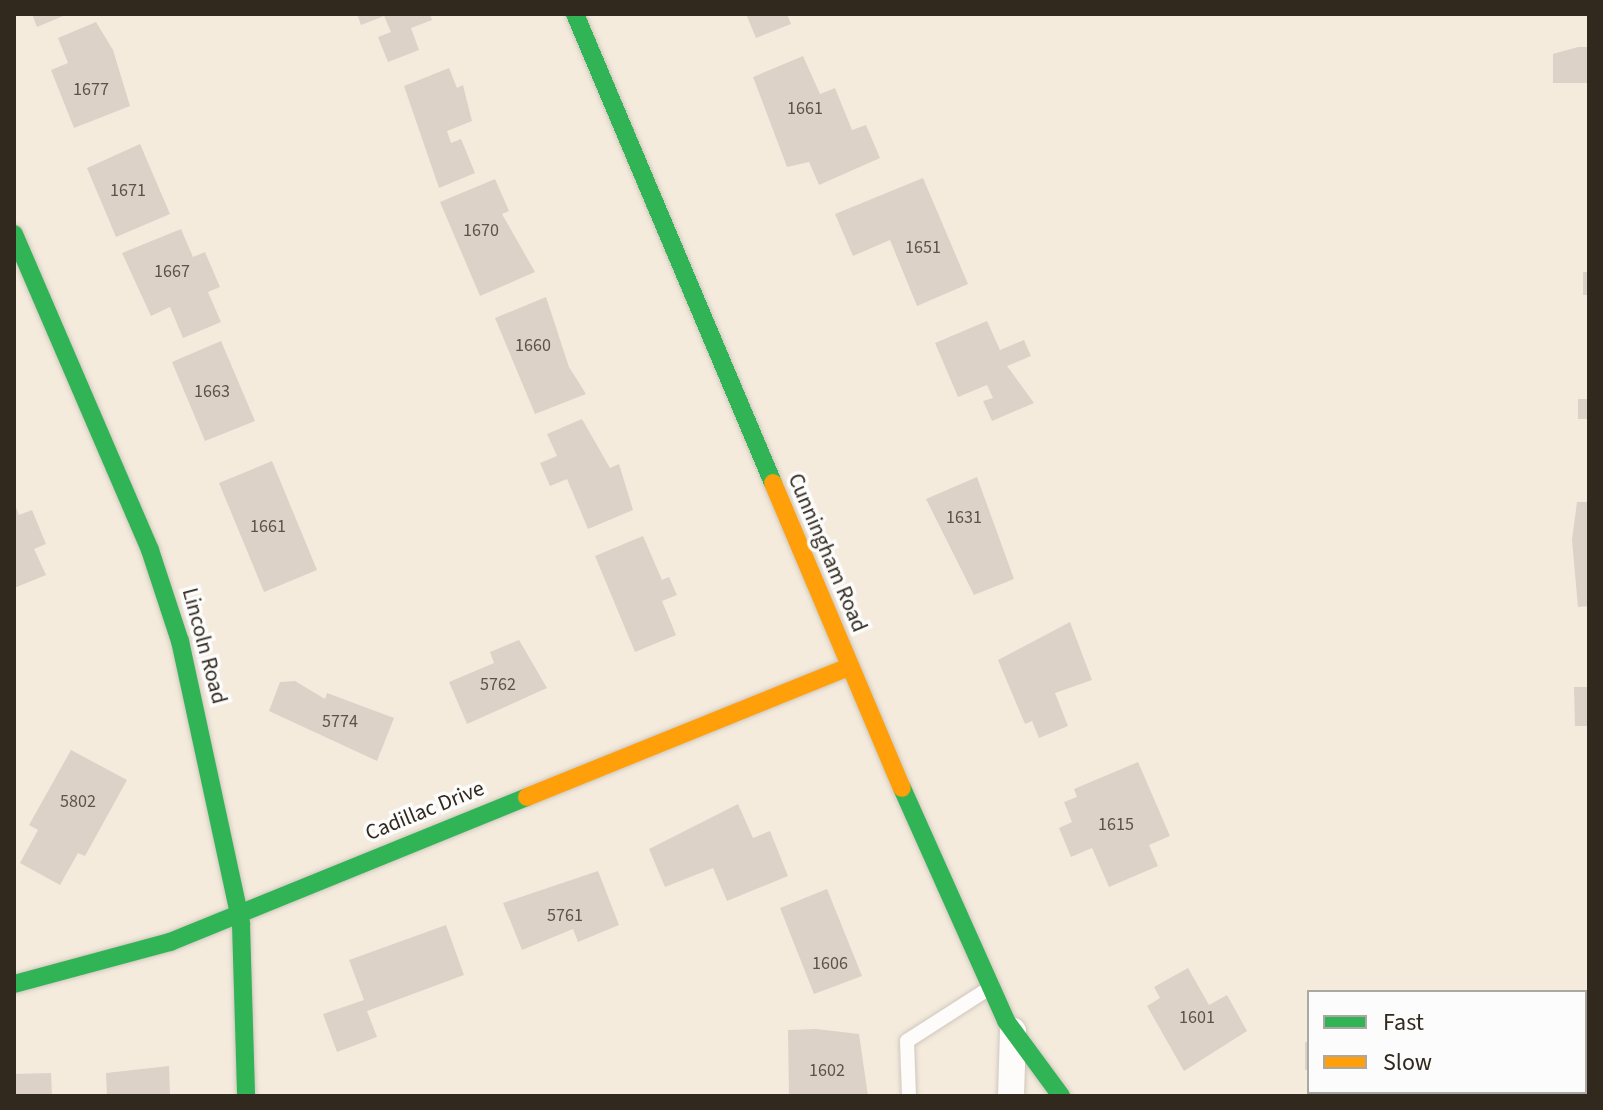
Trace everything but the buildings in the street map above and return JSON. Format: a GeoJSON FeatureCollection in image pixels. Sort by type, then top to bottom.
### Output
{"type":"FeatureCollection","features":[{"type":"Feature","properties":{"kind":"street","name":"Cunningham Road"},"geometry":{"type":"LineString","coordinates":[[575,14],[848,667],[989,989],[1013,1031],[1061,1096]]}},
{"type":"Feature","properties":{"kind":"street","name":"Lincoln Road"},"geometry":{"type":"LineString","coordinates":[[14,234],[161,580],[189,671],[238,912],[246,1096]]}},
{"type":"Feature","properties":{"kind":"street","name":"Cadillac Drive"},"geometry":{"type":"LineString","coordinates":[[14,984],[82,971],[238,912],[848,667]]}},
{"type":"Feature","properties":{"kind":"street"},"geometry":{"type":"LineString","coordinates":[[1011,1096],[1013,1031]]}},
{"type":"Feature","properties":{"kind":"lane"},"geometry":{"type":"LineString","coordinates":[[909,1096],[907,1041],[989,989]]}},
{"type":"Feature","properties":{"kind":"traffic: fast"},"geometry":{"type":"LineString","coordinates":[[575,14],[773,483]]}},
{"type":"Feature","properties":{"kind":"traffic: fast"},"geometry":{"type":"LineString","coordinates":[[14,234],[150,550],[180,641],[241,924],[246,1096]]}},
{"type":"Feature","properties":{"kind":"traffic: fast"},"geometry":{"type":"LineString","coordinates":[[902,788],[1006,1021],[1061,1096]]}},
{"type":"Feature","properties":{"kind":"traffic: fast"},"geometry":{"type":"LineString","coordinates":[[14,984],[170,942],[527,797]]}},
{"type":"Feature","properties":{"kind":"traffic: slow"},"geometry":{"type":"LineString","coordinates":[[773,483],[902,788]]}},
{"type":"Feature","properties":{"kind":"traffic: slow"},"geometry":{"type":"LineString","coordinates":[[527,797],[848,667]]}}]}
